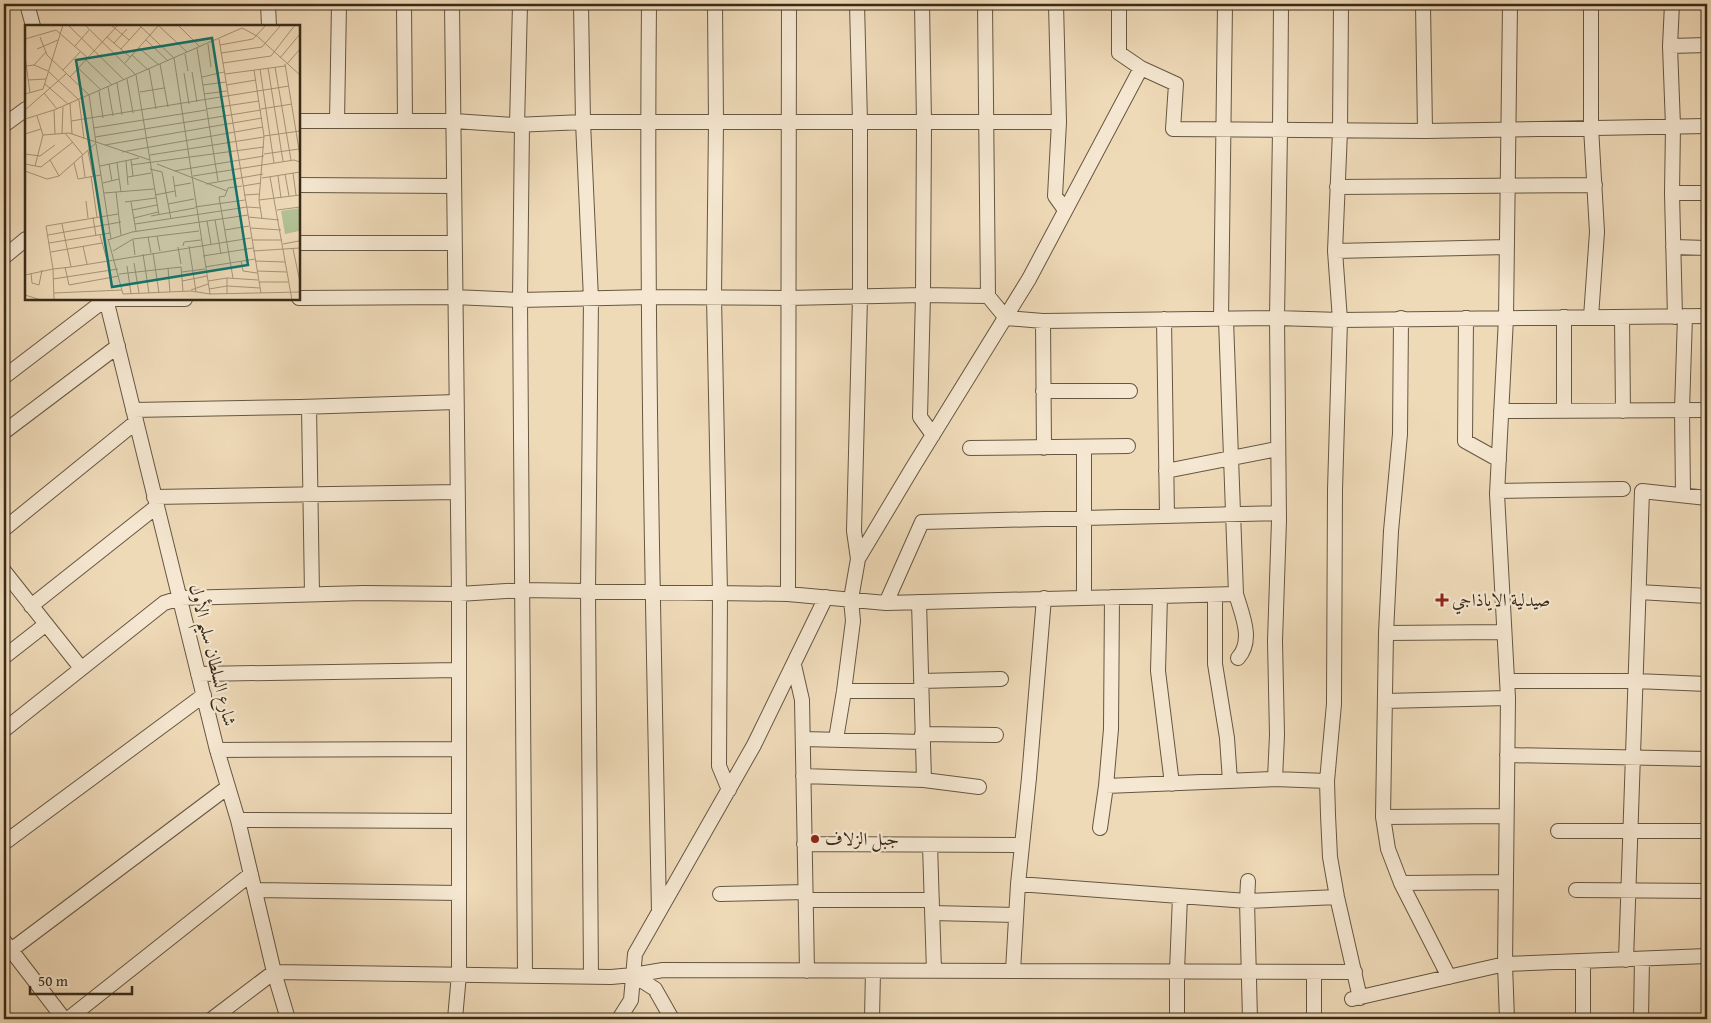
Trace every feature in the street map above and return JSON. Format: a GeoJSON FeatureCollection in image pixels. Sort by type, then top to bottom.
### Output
{"type":"FeatureCollection","features":[{"type":"Feature","properties":{"kind":"street"},"geometry":{"type":"LineString","coordinates":[[27,4],[33,25]]}},
{"type":"Feature","properties":{"kind":"street"},"geometry":{"type":"LineString","coordinates":[[268,4],[269,25]]}},
{"type":"Feature","properties":{"kind":"street"},"geometry":{"type":"LineString","coordinates":[[337,121],[339,4]]}},
{"type":"Feature","properties":{"kind":"street"},"geometry":{"type":"LineString","coordinates":[[404,4],[405,121]]}},
{"type":"Feature","properties":{"kind":"street"},"geometry":{"type":"LineString","coordinates":[[452,4],[459,594],[459,974],[455,1019]]}},
{"type":"Feature","properties":{"kind":"street"},"geometry":{"type":"LineString","coordinates":[[520,4],[524,975]]}},
{"type":"Feature","properties":{"kind":"street"},"geometry":{"type":"LineString","coordinates":[[581,4],[583,122],[591,299],[588,591],[591,977]]}},
{"type":"Feature","properties":{"kind":"street"},"geometry":{"type":"LineString","coordinates":[[650,4],[648,122],[653,592],[659,912]]}},
{"type":"Feature","properties":{"kind":"street"},"geometry":{"type":"LineString","coordinates":[[715,4],[714,297],[720,593],[719,766],[729,790]]}},
{"type":"Feature","properties":{"kind":"street"},"geometry":{"type":"LineString","coordinates":[[788,594],[789,4]]}},
{"type":"Feature","properties":{"kind":"street"},"geometry":{"type":"LineString","coordinates":[[836,739],[853,621],[851,598],[858,559],[854,531],[860,297],[860,122],[857,4]]}},
{"type":"Feature","properties":{"kind":"street"},"geometry":{"type":"LineString","coordinates":[[922,4],[924,123],[920,417],[933,435]]}},
{"type":"Feature","properties":{"kind":"street"},"geometry":{"type":"LineString","coordinates":[[984,4],[988,296],[1006,318],[1043,321],[1707,316]]}},
{"type":"Feature","properties":{"kind":"street"},"geometry":{"type":"LineString","coordinates":[[1056,4],[1059,122],[1055,196],[1065,210]]}},
{"type":"Feature","properties":{"kind":"street"},"geometry":{"type":"LineString","coordinates":[[1119,4],[1120,53],[1141,68],[1176,84],[1173,129],[1340,132],[1707,126]]}},
{"type":"Feature","properties":{"kind":"street"},"geometry":{"type":"LineString","coordinates":[[1224,4],[1224,319],[1236,594],[1245,626],[1245,649],[1238,658]]}},
{"type":"Feature","properties":{"kind":"street"},"geometry":{"type":"LineString","coordinates":[[1275,780],[1277,735],[1275,641],[1279,513],[1277,318],[1281,4]]}},
{"type":"Feature","properties":{"kind":"street"},"geometry":{"type":"LineString","coordinates":[[1341,4],[1340,132],[1335,251],[1340,320],[1334,490],[1334,704],[1327,781],[1330,857],[1337,897],[1355,972],[1356,998],[1505,964],[1707,956]]}},
{"type":"Feature","properties":{"kind":"street"},"geometry":{"type":"LineString","coordinates":[[1423,4],[1425,131]]}},
{"type":"Feature","properties":{"kind":"street"},"geometry":{"type":"LineString","coordinates":[[1507,1019],[1505,964],[1508,698],[1497,491],[1506,318],[1510,4]]}},
{"type":"Feature","properties":{"kind":"street"},"geometry":{"type":"LineString","coordinates":[[1591,4],[1591,128],[1597,232],[1591,317]]}},
{"type":"Feature","properties":{"kind":"street"},"geometry":{"type":"LineString","coordinates":[[1672,4],[1670,46],[1673,126],[1673,248],[1680,316],[1683,495]]}},
{"type":"Feature","properties":{"kind":"street"},"geometry":{"type":"LineString","coordinates":[[1670,46],[1707,45]]}},
{"type":"Feature","properties":{"kind":"street"},"geometry":{"type":"LineString","coordinates":[[858,559],[1029,279],[1141,68]]}},
{"type":"Feature","properties":{"kind":"street"},"geometry":{"type":"LineString","coordinates":[[4,125],[25,110]]}},
{"type":"Feature","properties":{"kind":"street"},"geometry":{"type":"LineString","coordinates":[[300,121],[454,121],[520,124],[583,122],[1059,122]]}},
{"type":"Feature","properties":{"kind":"street"},"geometry":{"type":"LineString","coordinates":[[300,185],[454,186]]}},
{"type":"Feature","properties":{"kind":"street"},"geometry":{"type":"LineString","coordinates":[[1337,187],[1595,185]]}},
{"type":"Feature","properties":{"kind":"street"},"geometry":{"type":"LineString","coordinates":[[1672,193],[1707,193]]}},
{"type":"Feature","properties":{"kind":"street"},"geometry":{"type":"LineString","coordinates":[[4,257],[25,240]]}},
{"type":"Feature","properties":{"kind":"street"},"geometry":{"type":"LineString","coordinates":[[300,243],[454,244]]}},
{"type":"Feature","properties":{"kind":"street"},"geometry":{"type":"LineString","coordinates":[[1335,251],[1507,246]]}},
{"type":"Feature","properties":{"kind":"street"},"geometry":{"type":"LineString","coordinates":[[1673,248],[1707,248]]}},
{"type":"Feature","properties":{"kind":"street"},"geometry":{"type":"LineString","coordinates":[[300,298],[454,297],[520,300],[650,297],[988,296]]}},
{"type":"Feature","properties":{"kind":"street"},"geometry":{"type":"LineString","coordinates":[[4,377],[105,300]]}},
{"type":"Feature","properties":{"kind":"street","name":"شارع السلطان سليم الأول"},"geometry":{"type":"LineString","coordinates":[[106,300],[216,750],[238,820],[274,972],[288,1019]]}},
{"type":"Feature","properties":{"kind":"street"},"geometry":{"type":"LineString","coordinates":[[1564,317],[1564,411]]}},
{"type":"Feature","properties":{"kind":"street"},"geometry":{"type":"LineString","coordinates":[[1622,317],[1623,411]]}},
{"type":"Feature","properties":{"kind":"street"},"geometry":{"type":"LineString","coordinates":[[1401,318],[1400,434],[1390,531],[1386,633],[1383,817],[1388,850],[1400,883],[1448,977]]}},
{"type":"Feature","properties":{"kind":"street"},"geometry":{"type":"LineString","coordinates":[[1466,318],[1464,441],[1499,460]]}},
{"type":"Feature","properties":{"kind":"street"},"geometry":{"type":"LineString","coordinates":[[1164,320],[1167,516]]}},
{"type":"Feature","properties":{"kind":"street"},"geometry":{"type":"LineString","coordinates":[[1043,321],[1044,448]]}},
{"type":"Feature","properties":{"kind":"street"},"geometry":{"type":"LineString","coordinates":[[4,432],[118,346]]}},
{"type":"Feature","properties":{"kind":"street"},"geometry":{"type":"LineString","coordinates":[[1043,391],[1130,392]]}},
{"type":"Feature","properties":{"kind":"street"},"geometry":{"type":"LineString","coordinates":[[4,529],[134,416],[456,402]]}},
{"type":"Feature","properties":{"kind":"street"},"geometry":{"type":"LineString","coordinates":[[309,407],[312,594]]}},
{"type":"Feature","properties":{"kind":"street"},"geometry":{"type":"LineString","coordinates":[[1501,411],[1707,410]]}},
{"type":"Feature","properties":{"kind":"street"},"geometry":{"type":"LineString","coordinates":[[970,448],[1128,446]]}},
{"type":"Feature","properties":{"kind":"street"},"geometry":{"type":"LineString","coordinates":[[1084,448],[1084,598]]}},
{"type":"Feature","properties":{"kind":"street"},"geometry":{"type":"LineString","coordinates":[[1166,471],[1277,449]]}},
{"type":"Feature","properties":{"kind":"street"},"geometry":{"type":"LineString","coordinates":[[1497,491],[1623,489]]}},
{"type":"Feature","properties":{"kind":"street"},"geometry":{"type":"LineString","coordinates":[[1626,960],[1642,491],[1707,498]]}},
{"type":"Feature","properties":{"kind":"street"},"geometry":{"type":"LineString","coordinates":[[31,606],[155,502],[310,493],[457,492]]}},
{"type":"Feature","properties":{"kind":"street"},"geometry":{"type":"LineString","coordinates":[[886,603],[922,522],[1279,513]]}},
{"type":"Feature","properties":{"kind":"street"},"geometry":{"type":"LineString","coordinates":[[6,579],[31,606],[81,668]]}},
{"type":"Feature","properties":{"kind":"street"},"geometry":{"type":"LineString","coordinates":[[4,730],[164,604],[180,598],[312,594],[459,594],[523,590],[788,594],[851,598],[886,603],[1236,594]]}},
{"type":"Feature","properties":{"kind":"street"},"geometry":{"type":"LineString","coordinates":[[1639,592],[1707,596]]}},
{"type":"Feature","properties":{"kind":"street"},"geometry":{"type":"LineString","coordinates":[[1215,595],[1216,664],[1227,738],[1230,781]]}},
{"type":"Feature","properties":{"kind":"street"},"geometry":{"type":"LineString","coordinates":[[1160,596],[1158,671],[1172,784]]}},
{"type":"Feature","properties":{"kind":"street"},"geometry":{"type":"LineString","coordinates":[[618,1019],[631,1000],[635,954],[754,745],[826,597]]}},
{"type":"Feature","properties":{"kind":"street"},"geometry":{"type":"LineString","coordinates":[[1100,828],[1111,729],[1112,597]]}},
{"type":"Feature","properties":{"kind":"street"},"geometry":{"type":"LineString","coordinates":[[1013,971],[1018,884],[1044,598]]}},
{"type":"Feature","properties":{"kind":"street"},"geometry":{"type":"LineString","coordinates":[[918,602],[924,780]]}},
{"type":"Feature","properties":{"kind":"street"},"geometry":{"type":"LineString","coordinates":[[4,657],[45,625]]}},
{"type":"Feature","properties":{"kind":"street"},"geometry":{"type":"LineString","coordinates":[[1386,633],[1504,632]]}},
{"type":"Feature","properties":{"kind":"street"},"geometry":{"type":"LineString","coordinates":[[794,665],[802,700],[807,971]]}},
{"type":"Feature","properties":{"kind":"street"},"geometry":{"type":"LineString","coordinates":[[198,674],[458,670]]}},
{"type":"Feature","properties":{"kind":"street"},"geometry":{"type":"LineString","coordinates":[[844,691],[1000,679]]}},
{"type":"Feature","properties":{"kind":"street"},"geometry":{"type":"LineString","coordinates":[[1507,681],[1707,684]]}},
{"type":"Feature","properties":{"kind":"street"},"geometry":{"type":"LineString","coordinates":[[4,843],[204,695]]}},
{"type":"Feature","properties":{"kind":"street"},"geometry":{"type":"LineString","coordinates":[[1385,702],[1508,698]]}},
{"type":"Feature","properties":{"kind":"street"},"geometry":{"type":"LineString","coordinates":[[803,739],[996,735]]}},
{"type":"Feature","properties":{"kind":"street"},"geometry":{"type":"LineString","coordinates":[[216,750],[459,749]]}},
{"type":"Feature","properties":{"kind":"street"},"geometry":{"type":"LineString","coordinates":[[1507,755],[1707,759]]}},
{"type":"Feature","properties":{"kind":"street"},"geometry":{"type":"LineString","coordinates":[[804,776],[924,780],[979,787]]}},
{"type":"Feature","properties":{"kind":"street"},"geometry":{"type":"LineString","coordinates":[[1106,786],[1230,781],[1327,781]]}},
{"type":"Feature","properties":{"kind":"street"},"geometry":{"type":"LineString","coordinates":[[64,1019],[7,946],[228,788]]}},
{"type":"Feature","properties":{"kind":"street"},"geometry":{"type":"LineString","coordinates":[[1383,817],[1506,816]]}},
{"type":"Feature","properties":{"kind":"street"},"geometry":{"type":"LineString","coordinates":[[238,820],[459,821]]}},
{"type":"Feature","properties":{"kind":"street"},"geometry":{"type":"LineString","coordinates":[[1558,831],[1707,831]]}},
{"type":"Feature","properties":{"kind":"street"},"geometry":{"type":"LineString","coordinates":[[804,844],[1022,845]]}},
{"type":"Feature","properties":{"kind":"street"},"geometry":{"type":"LineString","coordinates":[[930,845],[934,971]]}},
{"type":"Feature","properties":{"kind":"street"},"geometry":{"type":"LineString","coordinates":[[68,1019],[251,874]]}},
{"type":"Feature","properties":{"kind":"street"},"geometry":{"type":"LineString","coordinates":[[1248,881],[1246,901],[1250,972],[1250,1019]]}},
{"type":"Feature","properties":{"kind":"street"},"geometry":{"type":"LineString","coordinates":[[1400,883],[1506,882]]}},
{"type":"Feature","properties":{"kind":"street"},"geometry":{"type":"LineString","coordinates":[[1018,884],[1246,901],[1337,897]]}},
{"type":"Feature","properties":{"kind":"street"},"geometry":{"type":"LineString","coordinates":[[255,890],[459,893]]}},
{"type":"Feature","properties":{"kind":"street"},"geometry":{"type":"LineString","coordinates":[[1576,890],[1707,891]]}},
{"type":"Feature","properties":{"kind":"street"},"geometry":{"type":"LineString","coordinates":[[720,894],[806,896],[1016,915]]}},
{"type":"Feature","properties":{"kind":"street"},"geometry":{"type":"LineString","coordinates":[[1178,1019],[1177,971],[1180,896]]}},
{"type":"Feature","properties":{"kind":"street"},"geometry":{"type":"LineString","coordinates":[[1641,1019],[1642,959]]}},
{"type":"Feature","properties":{"kind":"street"},"geometry":{"type":"LineString","coordinates":[[1583,961],[1583,1019]]}},
{"type":"Feature","properties":{"kind":"street"},"geometry":{"type":"LineString","coordinates":[[212,1019],[274,972],[591,977],[633,975],[655,970],[1355,972]]}},
{"type":"Feature","properties":{"kind":"street"},"geometry":{"type":"LineString","coordinates":[[872,1019],[873,971]]}},
{"type":"Feature","properties":{"kind":"street"},"geometry":{"type":"LineString","coordinates":[[1314,972],[1314,1019]]}},
{"type":"Feature","properties":{"kind":"street"},"geometry":{"type":"LineString","coordinates":[[633,975],[655,989],[672,1019]]}},
{"type":"Feature","properties":{"kind":"place","name":"صيدلية الاياذاجي"},"geometry":{"type":"Point","coordinates":[1442,600]}},
{"type":"Feature","properties":{"kind":"place","name":"جبل الزلاف"},"geometry":{"type":"Point","coordinates":[815,839]}}]}
